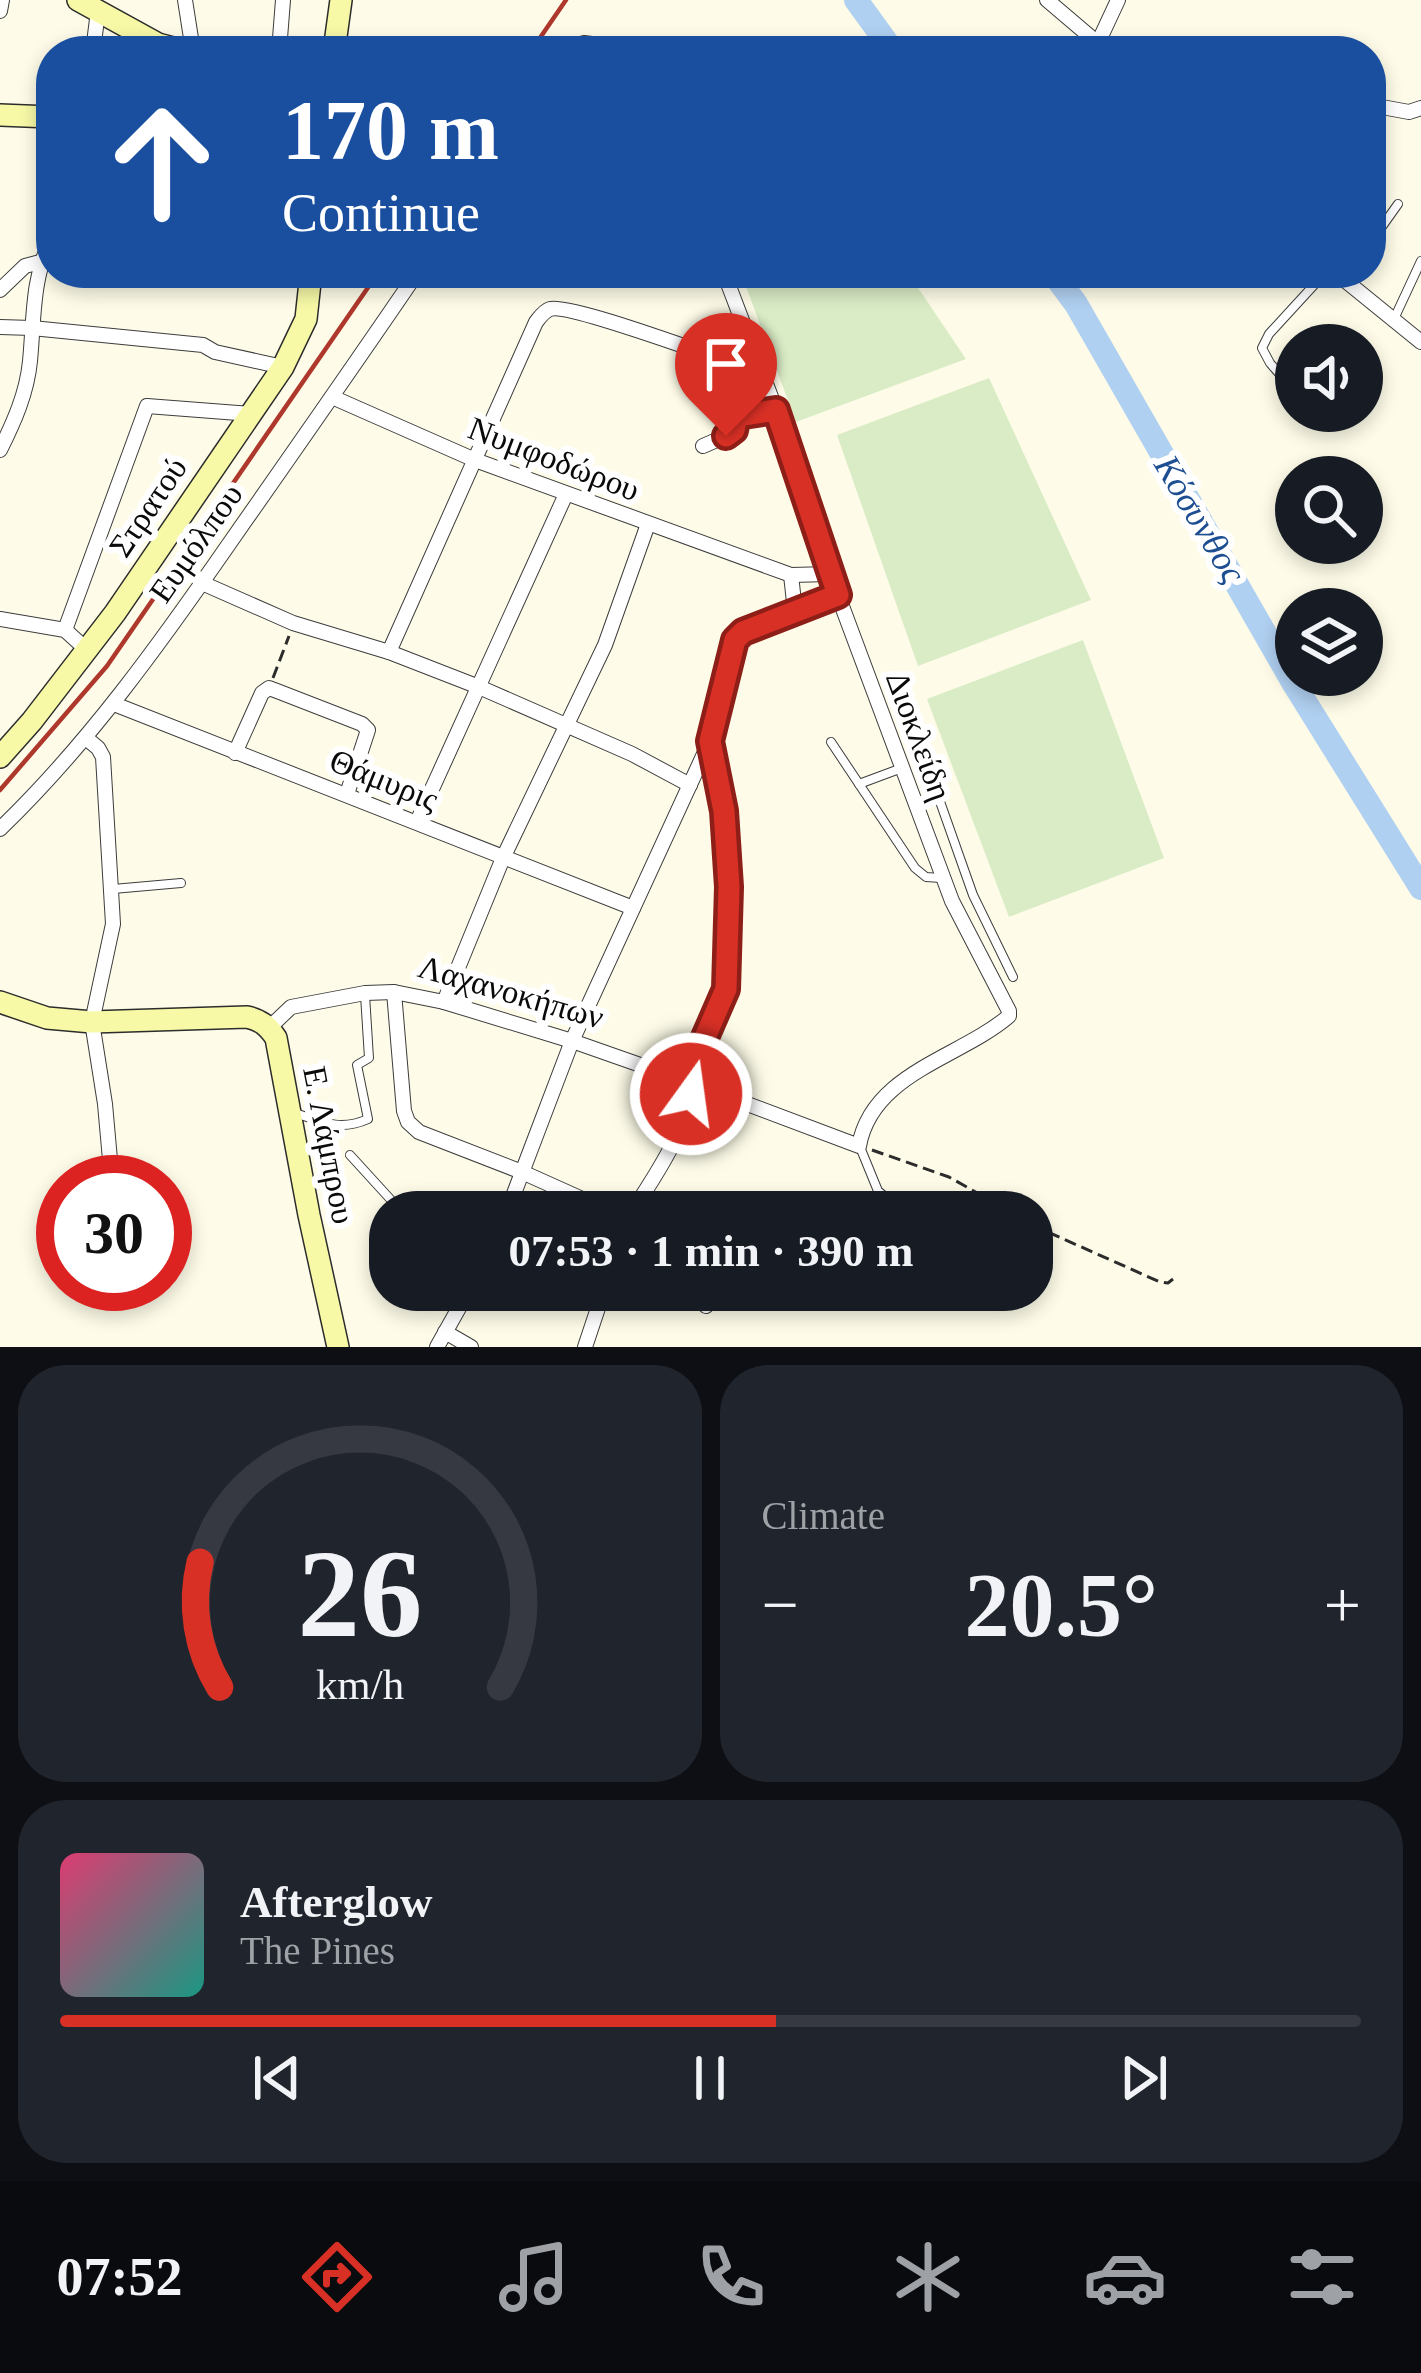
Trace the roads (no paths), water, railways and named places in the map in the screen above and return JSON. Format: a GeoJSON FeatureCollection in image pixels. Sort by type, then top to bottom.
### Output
{"type":"FeatureCollection","features":[{"type":"Feature","properties":{"kind":"street"},"geometry":{"type":"LineString","coordinates":[[0,11],[2,0]]}},
{"type":"Feature","properties":{"kind":"street"},"geometry":{"type":"LineString","coordinates":[[185,0],[188,36]]}},
{"type":"Feature","properties":{"kind":"street"},"geometry":{"type":"LineString","coordinates":[[280,36],[283,0]]}},
{"type":"Feature","properties":{"kind":"street"},"geometry":{"type":"LineString","coordinates":[[336,36],[341,0]]}},
{"type":"Feature","properties":{"kind":"street"},"geometry":{"type":"LineString","coordinates":[[1047,0],[1090,36]]}},
{"type":"Feature","properties":{"kind":"street"},"geometry":{"type":"LineString","coordinates":[[1107,36],[1118,0]]}},
{"type":"Feature","properties":{"kind":"street"},"geometry":{"type":"LineString","coordinates":[[88,5],[144,36]]}},
{"type":"Feature","properties":{"kind":"street"},"geometry":{"type":"LineString","coordinates":[[88,5],[91,36]]}},
{"type":"Feature","properties":{"kind":"street"},"geometry":{"type":"LineString","coordinates":[[1386,105],[1417,106]]}},
{"type":"Feature","properties":{"kind":"street"},"geometry":{"type":"LineString","coordinates":[[0,115],[36,116]]}},
{"type":"Feature","properties":{"kind":"street"},"geometry":{"type":"LineString","coordinates":[[0,290],[25,266],[36,263]]}},
{"type":"Feature","properties":{"kind":"street"},"geometry":{"type":"LineString","coordinates":[[0,450],[18,415],[30,365],[37,288]]}},
{"type":"Feature","properties":{"kind":"street","name":"Στρατού"},"geometry":{"type":"LineString","coordinates":[[0,758],[88,650],[283,367],[306,319],[309,288]]}},
{"type":"Feature","properties":{"kind":"street","name":"Ευμόλπου"},"geometry":{"type":"LineString","coordinates":[[0,829],[40,791],[114,704],[407,288]]}},
{"type":"Feature","properties":{"kind":"street","name":"Διοκλείδη"},"geometry":{"type":"LineString","coordinates":[[730,288],[943,878],[1009,1016],[886,1093],[862,1128],[859,1146]]}},
{"type":"Feature","properties":{"kind":"street"},"geometry":{"type":"LineString","coordinates":[[1358,288],[1420,337]]}},
{"type":"Feature","properties":{"kind":"street"},"geometry":{"type":"LineString","coordinates":[[389,652],[536,322],[545,311],[580,312],[733,364],[734,430],[703,446]]}},
{"type":"Feature","properties":{"kind":"street"},"geometry":{"type":"LineString","coordinates":[[0,327],[203,344],[214,352],[283,367]]}},
{"type":"Feature","properties":{"kind":"street","name":"Νυμφοδώρου"},"geometry":{"type":"LineString","coordinates":[[332,397],[475,460],[791,575],[830,574]]}},
{"type":"Feature","properties":{"kind":"street"},"geometry":{"type":"LineString","coordinates":[[65,630],[147,406],[250,414]]}},
{"type":"Feature","properties":{"kind":"street"},"geometry":{"type":"LineString","coordinates":[[737,416],[776,410]]}},
{"type":"Feature","properties":{"kind":"street"},"geometry":{"type":"LineString","coordinates":[[417,822],[566,494]]}},
{"type":"Feature","properties":{"kind":"street"},"geometry":{"type":"LineString","coordinates":[[444,1002],[503,858],[605,645],[648,524]]}},
{"type":"Feature","properties":{"kind":"street"},"geometry":{"type":"LineString","coordinates":[[791,575],[795,611]]}},
{"type":"Feature","properties":{"kind":"street"},"geometry":{"type":"LineString","coordinates":[[202,583],[293,623],[389,652],[479,687],[690,784]]}},
{"type":"Feature","properties":{"kind":"street"},"geometry":{"type":"LineString","coordinates":[[515,1191],[572,1042],[710,741],[735,640],[743,632],[838,595]]}},
{"type":"Feature","properties":{"kind":"street"},"geometry":{"type":"LineString","coordinates":[[0,619],[65,630],[88,650]]}},
{"type":"Feature","properties":{"kind":"street"},"geometry":{"type":"LineString","coordinates":[[235,753],[268,688],[368,730],[347,794]]}},
{"type":"Feature","properties":{"kind":"street","name":"Θάμυρις"},"geometry":{"type":"LineString","coordinates":[[114,704],[633,908]]}},
{"type":"Feature","properties":{"kind":"street"},"geometry":{"type":"LineString","coordinates":[[86,738],[103,757],[113,924],[92,1022],[110,1155]]}},
{"type":"Feature","properties":{"kind":"street"},"geometry":{"type":"LineString","coordinates":[[644,1191],[686,1112],[691,1094],[686,1081],[726,989],[728,868],[724,811],[710,741]]}},
{"type":"Feature","properties":{"kind":"street"},"geometry":{"type":"LineString","coordinates":[[394,992],[408,1122],[419,1132],[564,1191]]}},
{"type":"Feature","properties":{"kind":"street","name":"Λαχανοκήπων"},"geometry":{"type":"LineString","coordinates":[[269,1028],[291,1007],[365,993],[394,992],[444,1002],[686,1081],[859,1146]]}},
{"type":"Feature","properties":{"kind":"street"},"geometry":{"type":"LineString","coordinates":[[0,1002],[46,1018],[92,1022],[247,1017],[269,1028]]}},
{"type":"Feature","properties":{"kind":"street","name":"Ε. Λάμπρου"},"geometry":{"type":"LineString","coordinates":[[269,1028],[276,1038],[338,1347]]}},
{"type":"Feature","properties":{"kind":"street"},"geometry":{"type":"LineString","coordinates":[[437,1347],[457,1311]]}},
{"type":"Feature","properties":{"kind":"street"},"geometry":{"type":"LineString","coordinates":[[585,1347],[597,1311]]}},
{"type":"Feature","properties":{"kind":"street"},"geometry":{"type":"LineString","coordinates":[[445,1332],[471,1347]]}},
{"type":"Feature","properties":{"kind":"lane"},"geometry":{"type":"LineString","coordinates":[[1386,221],[1398,204]]}},
{"type":"Feature","properties":{"kind":"lane"},"geometry":{"type":"LineString","coordinates":[[1394,319],[1421,260]]}},
{"type":"Feature","properties":{"kind":"lane"},"geometry":{"type":"LineString","coordinates":[[1278,324],[1311,288]]}},
{"type":"Feature","properties":{"kind":"lane"},"geometry":{"type":"LineString","coordinates":[[1275,327],[1262,348],[1275,369]]}},
{"type":"Feature","properties":{"kind":"lane"},"geometry":{"type":"LineString","coordinates":[[908,711],[974,896],[1012,976]]}},
{"type":"Feature","properties":{"kind":"lane"},"geometry":{"type":"LineString","coordinates":[[831,742],[916,868],[926,877],[943,878]]}},
{"type":"Feature","properties":{"kind":"lane"},"geometry":{"type":"LineString","coordinates":[[859,784],[902,768]]}},
{"type":"Feature","properties":{"kind":"lane"},"geometry":{"type":"LineString","coordinates":[[111,889],[181,884]]}},
{"type":"Feature","properties":{"kind":"lane"},"geometry":{"type":"LineString","coordinates":[[952,901],[974,896]]}},
{"type":"Feature","properties":{"kind":"lane"},"geometry":{"type":"LineString","coordinates":[[288,1111],[340,1126],[368,1119],[357,1065],[370,1054],[365,993]]}},
{"type":"Feature","properties":{"kind":"lane"},"geometry":{"type":"LineString","coordinates":[[859,1146],[878,1191]]}},
{"type":"Feature","properties":{"kind":"lane"},"geometry":{"type":"LineString","coordinates":[[350,1155],[383,1191]]}},
{"type":"Feature","properties":{"kind":"waterway","name":"Κόσυνθος"},"geometry":{"type":"LineString","coordinates":[[856,0],[882,36]]}},
{"type":"Feature","properties":{"kind":"waterway","name":"Κόσυνθος"},"geometry":{"type":"LineString","coordinates":[[1064,288],[1294,684],[1421,888]]}},
{"type":"Feature","properties":{"kind":"railway"},"geometry":{"type":"LineString","coordinates":[[541,36],[566,0]]}},
{"type":"Feature","properties":{"kind":"railway"},"geometry":{"type":"LineString","coordinates":[[0,790],[107,666],[368,288]]}}]}
